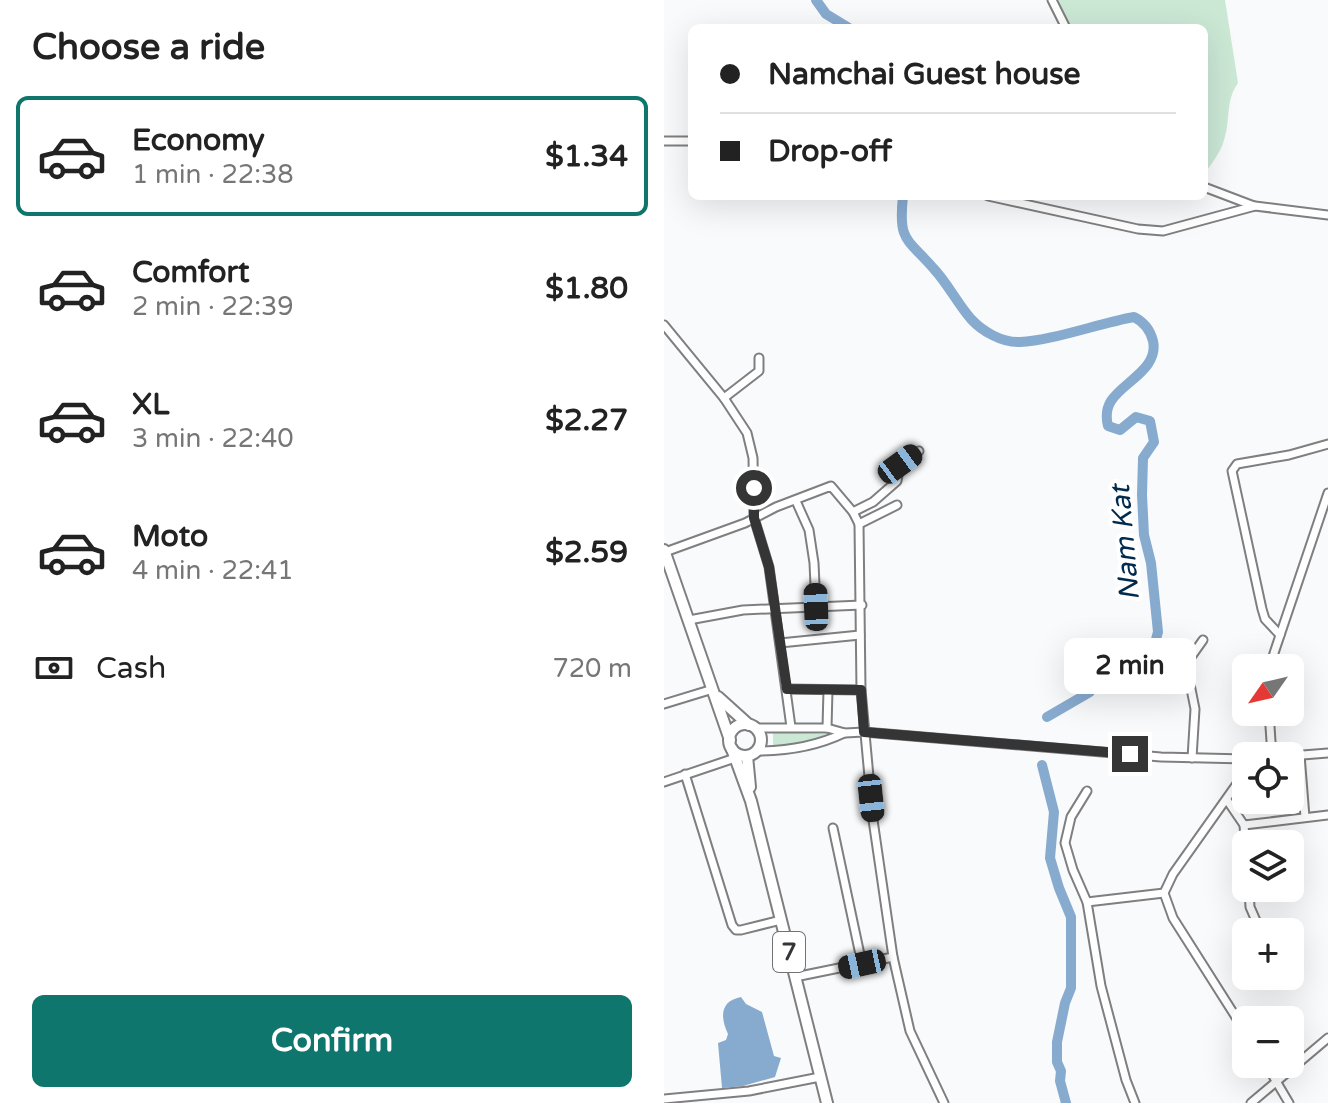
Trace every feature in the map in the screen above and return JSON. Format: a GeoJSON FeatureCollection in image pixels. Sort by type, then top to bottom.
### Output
{"type":"FeatureCollection","features":[{"type":"Feature","properties":{"kind":"highway","name":"7"},"geometry":{"type":"LineString","coordinates":[[664,551],[714,691],[740,751],[827,1103]]}},
{"type":"Feature","properties":{"kind":"highway","name":"7"},"geometry":{"type":"LineString","coordinates":[[714,691],[760,737],[740,751]]}},
{"type":"Feature","properties":{"kind":"highway"},"geometry":{"type":"LineString","coordinates":[[740,751],[737,727],[752,726]]}},
{"type":"Feature","properties":{"kind":"street"},"geometry":{"type":"LineString","coordinates":[[1052,0],[1064,24]]}},
{"type":"Feature","properties":{"kind":"street"},"geometry":{"type":"LineString","coordinates":[[664,141],[688,141]]}},
{"type":"Feature","properties":{"kind":"street"},"geometry":{"type":"LineString","coordinates":[[1208,188],[1255,206],[1328,215]]}},
{"type":"Feature","properties":{"kind":"street"},"geometry":{"type":"LineString","coordinates":[[1006,200],[1138,229],[1163,231],[1255,206]]}},
{"type":"Feature","properties":{"kind":"street"},"geometry":{"type":"LineString","coordinates":[[665,329],[724,398],[747,433],[752,448],[754,518],[769,567],[791,727]]}},
{"type":"Feature","properties":{"kind":"street"},"geometry":{"type":"LineString","coordinates":[[724,398],[759,371],[759,358]]}},
{"type":"Feature","properties":{"kind":"street"},"geometry":{"type":"LineString","coordinates":[[1280,635],[1265,619],[1262,609],[1232,471],[1237,464],[1328,444]]}},
{"type":"Feature","properties":{"kind":"street"},"geometry":{"type":"LineString","coordinates":[[853,512],[873,502],[897,481],[900,464],[919,451]]}},
{"type":"Feature","properties":{"kind":"street"},"geometry":{"type":"LineString","coordinates":[[664,551],[831,486],[853,512],[859,524],[864,732],[893,957],[910,1031],[944,1103]]}},
{"type":"Feature","properties":{"kind":"street"},"geometry":{"type":"LineString","coordinates":[[1274,654],[1328,493]]}},
{"type":"Feature","properties":{"kind":"street"},"geometry":{"type":"LineString","coordinates":[[796,501],[809,530],[816,607]]}},
{"type":"Feature","properties":{"kind":"street"},"geometry":{"type":"LineString","coordinates":[[859,524],[897,505]]}},
{"type":"Feature","properties":{"kind":"street"},"geometry":{"type":"LineString","coordinates":[[689,620],[714,614],[862,605]]}},
{"type":"Feature","properties":{"kind":"street"},"geometry":{"type":"LineString","coordinates":[[780,643],[860,635]]}},
{"type":"Feature","properties":{"kind":"street"},"geometry":{"type":"LineString","coordinates":[[1192,758],[1195,709],[1186,664],[1203,640]]}},
{"type":"Feature","properties":{"kind":"street"},"geometry":{"type":"LineString","coordinates":[[787,689],[861,690]]}},
{"type":"Feature","properties":{"kind":"street"},"geometry":{"type":"LineString","coordinates":[[827,728],[828,690]]}},
{"type":"Feature","properties":{"kind":"street"},"geometry":{"type":"LineString","coordinates":[[664,704],[714,691]]}},
{"type":"Feature","properties":{"kind":"street"},"geometry":{"type":"LineString","coordinates":[[752,726],[827,728],[845,733],[1232,759]]}},
{"type":"Feature","properties":{"kind":"street"},"geometry":{"type":"LineString","coordinates":[[664,782],[740,751],[775,751],[826,742],[845,733]]}},
{"type":"Feature","properties":{"kind":"street"},"geometry":{"type":"LineString","coordinates":[[1304,755],[1328,753]]}},
{"type":"Feature","properties":{"kind":"street"},"geometry":{"type":"LineString","coordinates":[[685,774],[732,925],[736,930],[741,930],[781,920]]}},
{"type":"Feature","properties":{"kind":"street"},"geometry":{"type":"LineString","coordinates":[[1087,791],[1071,817],[1065,843],[1087,902],[1101,986],[1135,1103]]}},
{"type":"Feature","properties":{"kind":"street"},"geometry":{"type":"LineString","coordinates":[[1232,792],[1173,874],[1164,893],[1173,918],[1232,1011]]}},
{"type":"Feature","properties":{"kind":"street"},"geometry":{"type":"LineString","coordinates":[[1227,800],[1244,830]]}},
{"type":"Feature","properties":{"kind":"street"},"geometry":{"type":"LineString","coordinates":[[1304,805],[1305,817]]}},
{"type":"Feature","properties":{"kind":"street"},"geometry":{"type":"LineString","coordinates":[[1244,825],[1328,815]]}},
{"type":"Feature","properties":{"kind":"street"},"geometry":{"type":"LineString","coordinates":[[833,828],[862,964]]}},
{"type":"Feature","properties":{"kind":"street"},"geometry":{"type":"LineString","coordinates":[[1087,902],[1164,893]]}},
{"type":"Feature","properties":{"kind":"street"},"geometry":{"type":"LineString","coordinates":[[795,977],[893,957]]}},
{"type":"Feature","properties":{"kind":"street"},"geometry":{"type":"LineString","coordinates":[[1251,1103],[1328,1038]]}},
{"type":"Feature","properties":{"kind":"street"},"geometry":{"type":"LineString","coordinates":[[664,1099],[749,1091],[820,1077]]}},
{"type":"Feature","properties":{"kind":"street"},"geometry":{"type":"LineString","coordinates":[[1275,1078],[1289,1103]]}},
{"type":"Feature","properties":{"kind":"green space"},"geometry":{"type":"Polygon","coordinates":[[[1052,0],[1225,0],[1238,83],[1231,97],[1223,144],[1208,169],[1208,24],[1064,24],[1052,0]]]}},
{"type":"Feature","properties":{"kind":"green space"},"geometry":{"type":"Polygon","coordinates":[[[773,732],[826,736],[779,748],[773,746],[773,732]]]}},
{"type":"Feature","properties":{"kind":"water"},"geometry":{"type":"Polygon","coordinates":[[[741,997],[746,1004],[762,1012],[774,1056],[781,1058],[775,1077],[722,1088],[718,1043],[726,1040],[728,1034],[724,1011],[729,1002],[741,997]]]}},
{"type":"Feature","properties":{"kind":"waterway","name":"Nam Kat"},"geometry":{"type":"LineString","coordinates":[[816,0],[826,14],[842,24]]}},
{"type":"Feature","properties":{"kind":"waterway","name":"Nam Kat"},"geometry":{"type":"LineString","coordinates":[[903,200],[902,222],[906,238],[939,275],[971,319],[987,332],[1006,341],[1032,341],[1134,317],[1146,326],[1153,341],[1151,360],[1116,394],[1108,407],[1107,417],[1108,426],[1120,430],[1136,417],[1150,421],[1154,442],[1143,458],[1142,495],[1144,535],[1151,563],[1158,632],[1153,650],[1128,669],[1095,677],[1090,692],[1047,717]]}},
{"type":"Feature","properties":{"kind":"waterway","name":"Nam Kat"},"geometry":{"type":"LineString","coordinates":[[1042,765],[1054,812],[1050,858],[1071,917],[1071,988],[1057,1042],[1057,1062],[1066,1103]]}},
{"type":"Feature","properties":{"kind":"route"},"geometry":{"type":"LineString","coordinates":[[754,488],[754,518],[769,567],[787,689],[861,690],[864,732],[1130,754]]}}]}
